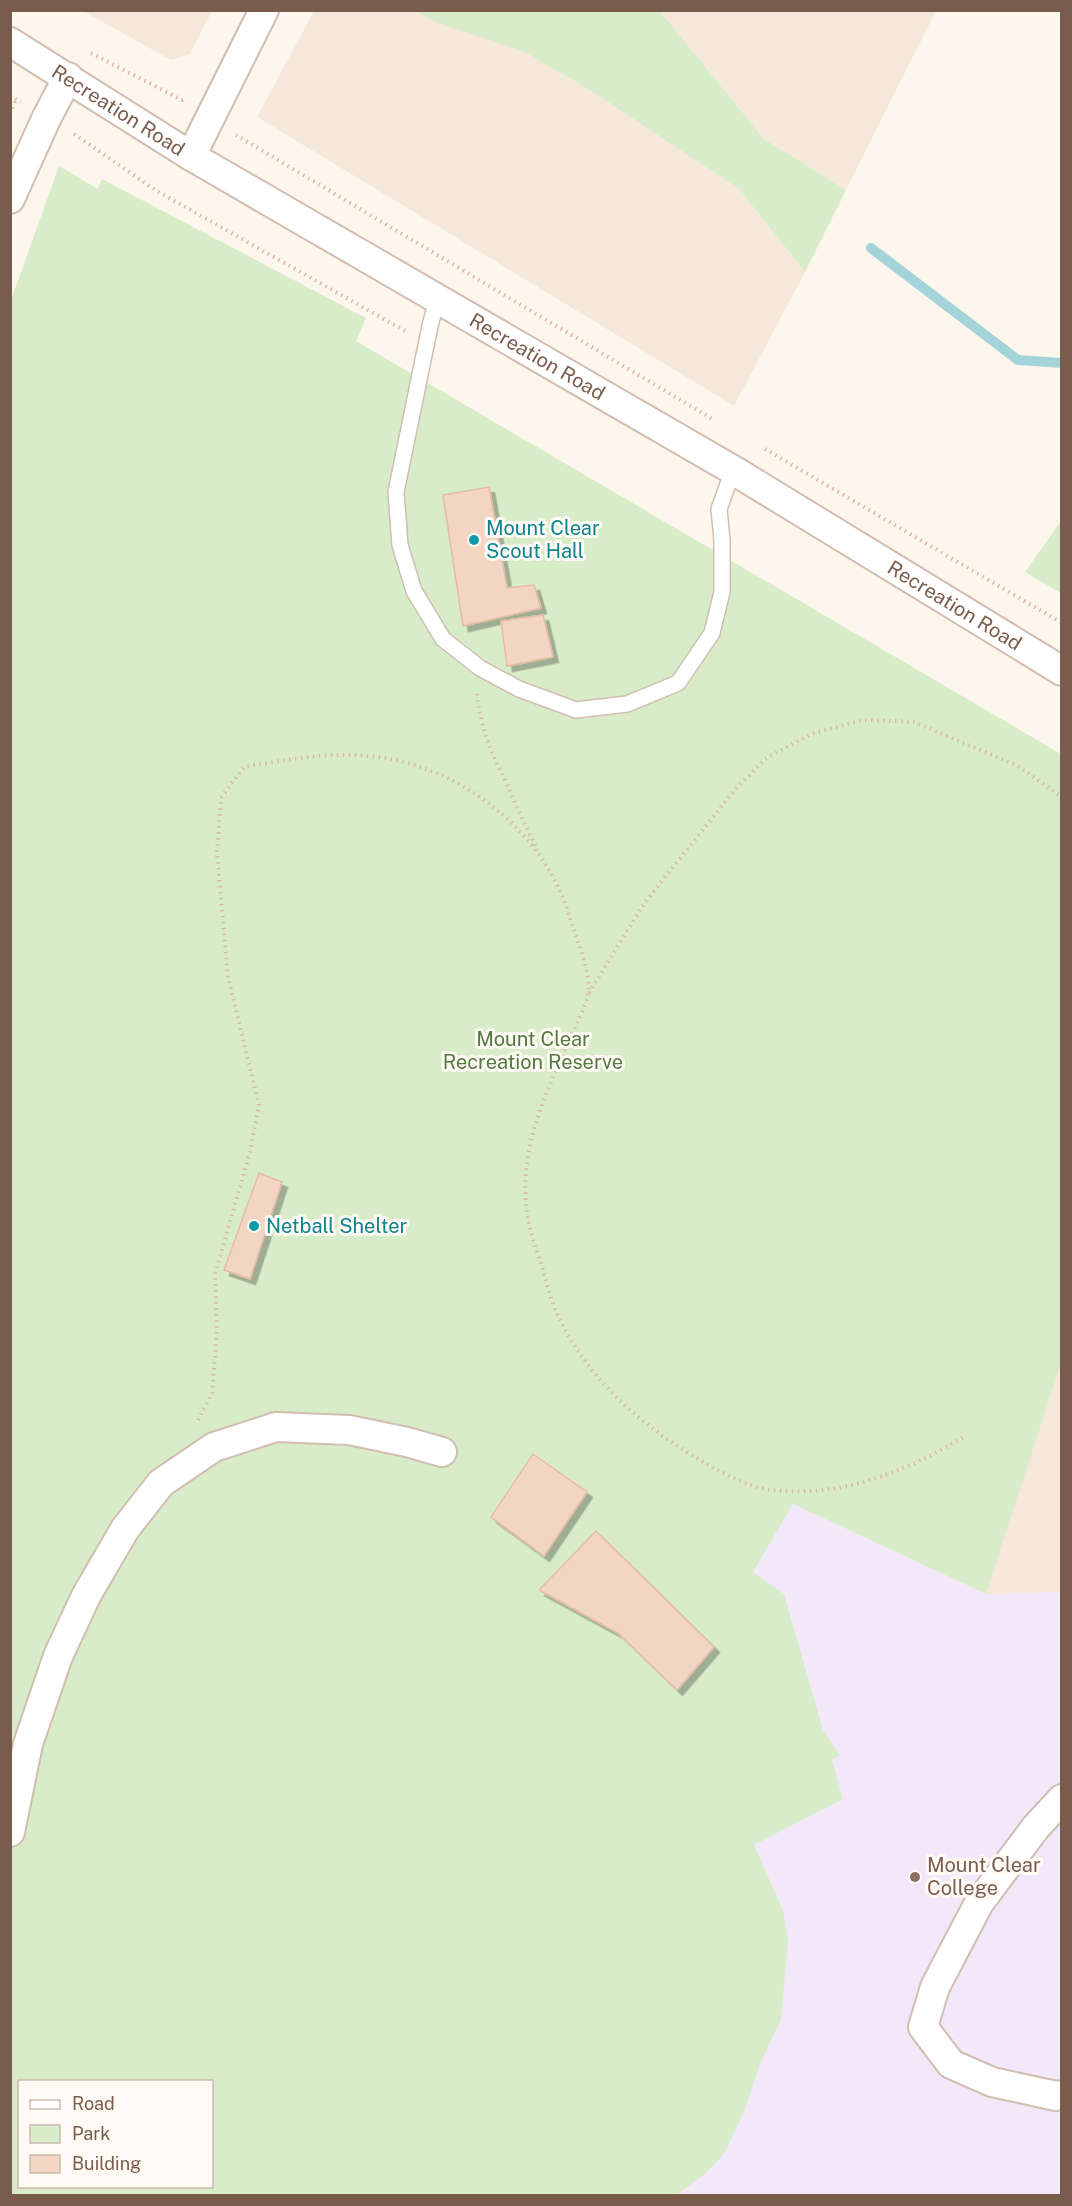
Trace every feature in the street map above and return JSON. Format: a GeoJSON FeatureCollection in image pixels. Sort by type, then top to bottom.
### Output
{"type":"FeatureCollection","features":[{"type":"Feature","properties":{"kind":"street"},"geometry":{"type":"LineString","coordinates":[[191,156],[264,10]]}},
{"type":"Feature","properties":{"kind":"street","name":"Recreation Road"},"geometry":{"type":"LineString","coordinates":[[10,42],[68,76],[191,156],[733,470],[1062,671]]}},
{"type":"Feature","properties":{"kind":"street"},"geometry":{"type":"LineString","coordinates":[[10,199],[68,76]]}},
{"type":"Feature","properties":{"kind":"street"},"geometry":{"type":"LineString","coordinates":[[10,1832],[28,1744],[58,1656],[86,1596],[120,1539],[160,1482],[214,1447],[276,1427],[349,1430],[442,1452]]}},
{"type":"Feature","properties":{"kind":"street"},"geometry":{"type":"LineString","coordinates":[[1062,1799],[1036,1827],[980,1904],[935,1987],[923,2027],[951,2064],[992,2082],[1056,2096],[1062,2095]]}},
{"type":"Feature","properties":{"kind":"lane"},"geometry":{"type":"LineString","coordinates":[[437,299],[396,492],[400,545],[414,591],[443,639],[480,668],[519,689],[576,710],[627,704],[678,683],[712,633],[722,592],[722,540],[719,509],[733,470]]}},
{"type":"Feature","properties":{"kind":"path"},"geometry":{"type":"LineString","coordinates":[[81,48],[182,100]]}},
{"type":"Feature","properties":{"kind":"path"},"geometry":{"type":"LineString","coordinates":[[10,114],[16,99]]}},
{"type":"Feature","properties":{"kind":"path"},"geometry":{"type":"LineString","coordinates":[[46,119],[78,136],[181,206],[426,344]]}},
{"type":"Feature","properties":{"kind":"path"},"geometry":{"type":"LineString","coordinates":[[210,119],[717,421]]}},
{"type":"Feature","properties":{"kind":"path"},"geometry":{"type":"LineString","coordinates":[[757,445],[1062,623]]}},
{"type":"Feature","properties":{"kind":"path"},"geometry":{"type":"LineString","coordinates":[[476,686],[486,741],[519,815],[564,898],[586,968],[588,993]]}},
{"type":"Feature","properties":{"kind":"path"},"geometry":{"type":"LineString","coordinates":[[964,1437],[927,1459],[896,1472],[854,1485],[818,1491],[769,1490],[720,1472],[661,1437],[615,1398],[582,1357],[558,1316],[528,1219],[525,1175],[530,1140],[544,1098],[588,993],[645,902],[733,792],[765,759],[811,734],[862,720],[914,722],[1018,766],[1062,797]]}},
{"type":"Feature","properties":{"kind":"path"},"geometry":{"type":"LineString","coordinates":[[193,1429],[212,1393],[217,1332],[215,1274],[260,1105],[228,976],[217,852],[221,798],[244,767],[335,754],[370,756],[414,764],[446,778],[477,796],[513,825],[542,856]]}},
{"type":"Feature","properties":{"kind":"shaded area"},"geometry":{"type":"Polygon","coordinates":[[[83,11],[212,11],[190,54],[171,60],[83,11]]]}},
{"type":"Feature","properties":{"kind":"shaded area"},"geometry":{"type":"Polygon","coordinates":[[[314,11],[416,11],[432,21],[525,52],[596,94],[739,189],[805,272],[734,406],[257,117],[314,11]]]}},
{"type":"Feature","properties":{"kind":"shaded area"},"geometry":{"type":"Polygon","coordinates":[[[660,11],[936,11],[846,190],[764,139],[660,11]]]}},
{"type":"Feature","properties":{"kind":"shaded area"},"geometry":{"type":"Polygon","coordinates":[[[1061,1360],[1061,1592],[986,1594],[1061,1360]]]}},
{"type":"Feature","properties":{"kind":"shaded area","name":"Mount Clear College"},"geometry":{"type":"Polygon","coordinates":[[[793,1504],[986,1594],[1061,1592],[1061,2195],[676,2196],[687,2189],[760,2064],[781,2020],[783,1910],[754,1845],[752,1573],[793,1504]]]}},
{"type":"Feature","properties":{"kind":"green space"},"geometry":{"type":"Polygon","coordinates":[[[416,11],[660,11],[764,139],[846,190],[805,272],[739,189],[596,94],[525,52],[432,21],[416,11]]]}},
{"type":"Feature","properties":{"kind":"green space","name":"Mount Clear Recreation Reserve"},"geometry":{"type":"Polygon","coordinates":[[[59,166],[98,189],[102,179],[366,318],[356,341],[1061,754],[1062,1360],[986,1594],[793,1504],[753,1572],[784,1594],[823,1730],[840,1755],[832,1760],[843,1799],[754,1845],[783,1910],[788,1939],[781,2020],[760,2064],[744,2112],[724,2154],[706,2173],[676,2196],[11,2196],[10,303],[59,166]]]}},
{"type":"Feature","properties":{"kind":"green space"},"geometry":{"type":"Polygon","coordinates":[[[1061,521],[1061,593],[1025,572],[1061,521]]]}},
{"type":"Feature","properties":{"kind":"building","name":"Mount Clear Scout Hall"},"geometry":{"type":"Polygon","coordinates":[[[489,487],[507,588],[534,585],[541,608],[463,626],[443,495],[489,487]]]}},
{"type":"Feature","properties":{"kind":"building"},"geometry":{"type":"Polygon","coordinates":[[[543,615],[553,657],[507,666],[501,621],[543,615]]]}},
{"type":"Feature","properties":{"kind":"building","name":"Netball Shelter"},"geometry":{"type":"Polygon","coordinates":[[[259,1173],[282,1182],[250,1279],[224,1270],[259,1173]]]}},
{"type":"Feature","properties":{"kind":"building"},"geometry":{"type":"Polygon","coordinates":[[[533,1454],[587,1492],[544,1556],[491,1517],[533,1454]]]}},
{"type":"Feature","properties":{"kind":"building"},"geometry":{"type":"Polygon","coordinates":[[[596,1531],[714,1647],[677,1690],[618,1633],[539,1590],[596,1531]]]}},
{"type":"Feature","properties":{"kind":"waterway"},"geometry":{"type":"LineString","coordinates":[[871,248],[1018,360],[1062,363]]}},
{"type":"Feature","properties":{"kind":"place","name":"Mount Clear Scout Hall"},"geometry":{"type":"Point","coordinates":[474,540]}},
{"type":"Feature","properties":{"kind":"place","name":"Netball Shelter"},"geometry":{"type":"Point","coordinates":[254,1226]}},
{"type":"Feature","properties":{"kind":"place","name":"Mount Clear College"},"geometry":{"type":"Point","coordinates":[915,1877]}}]}
